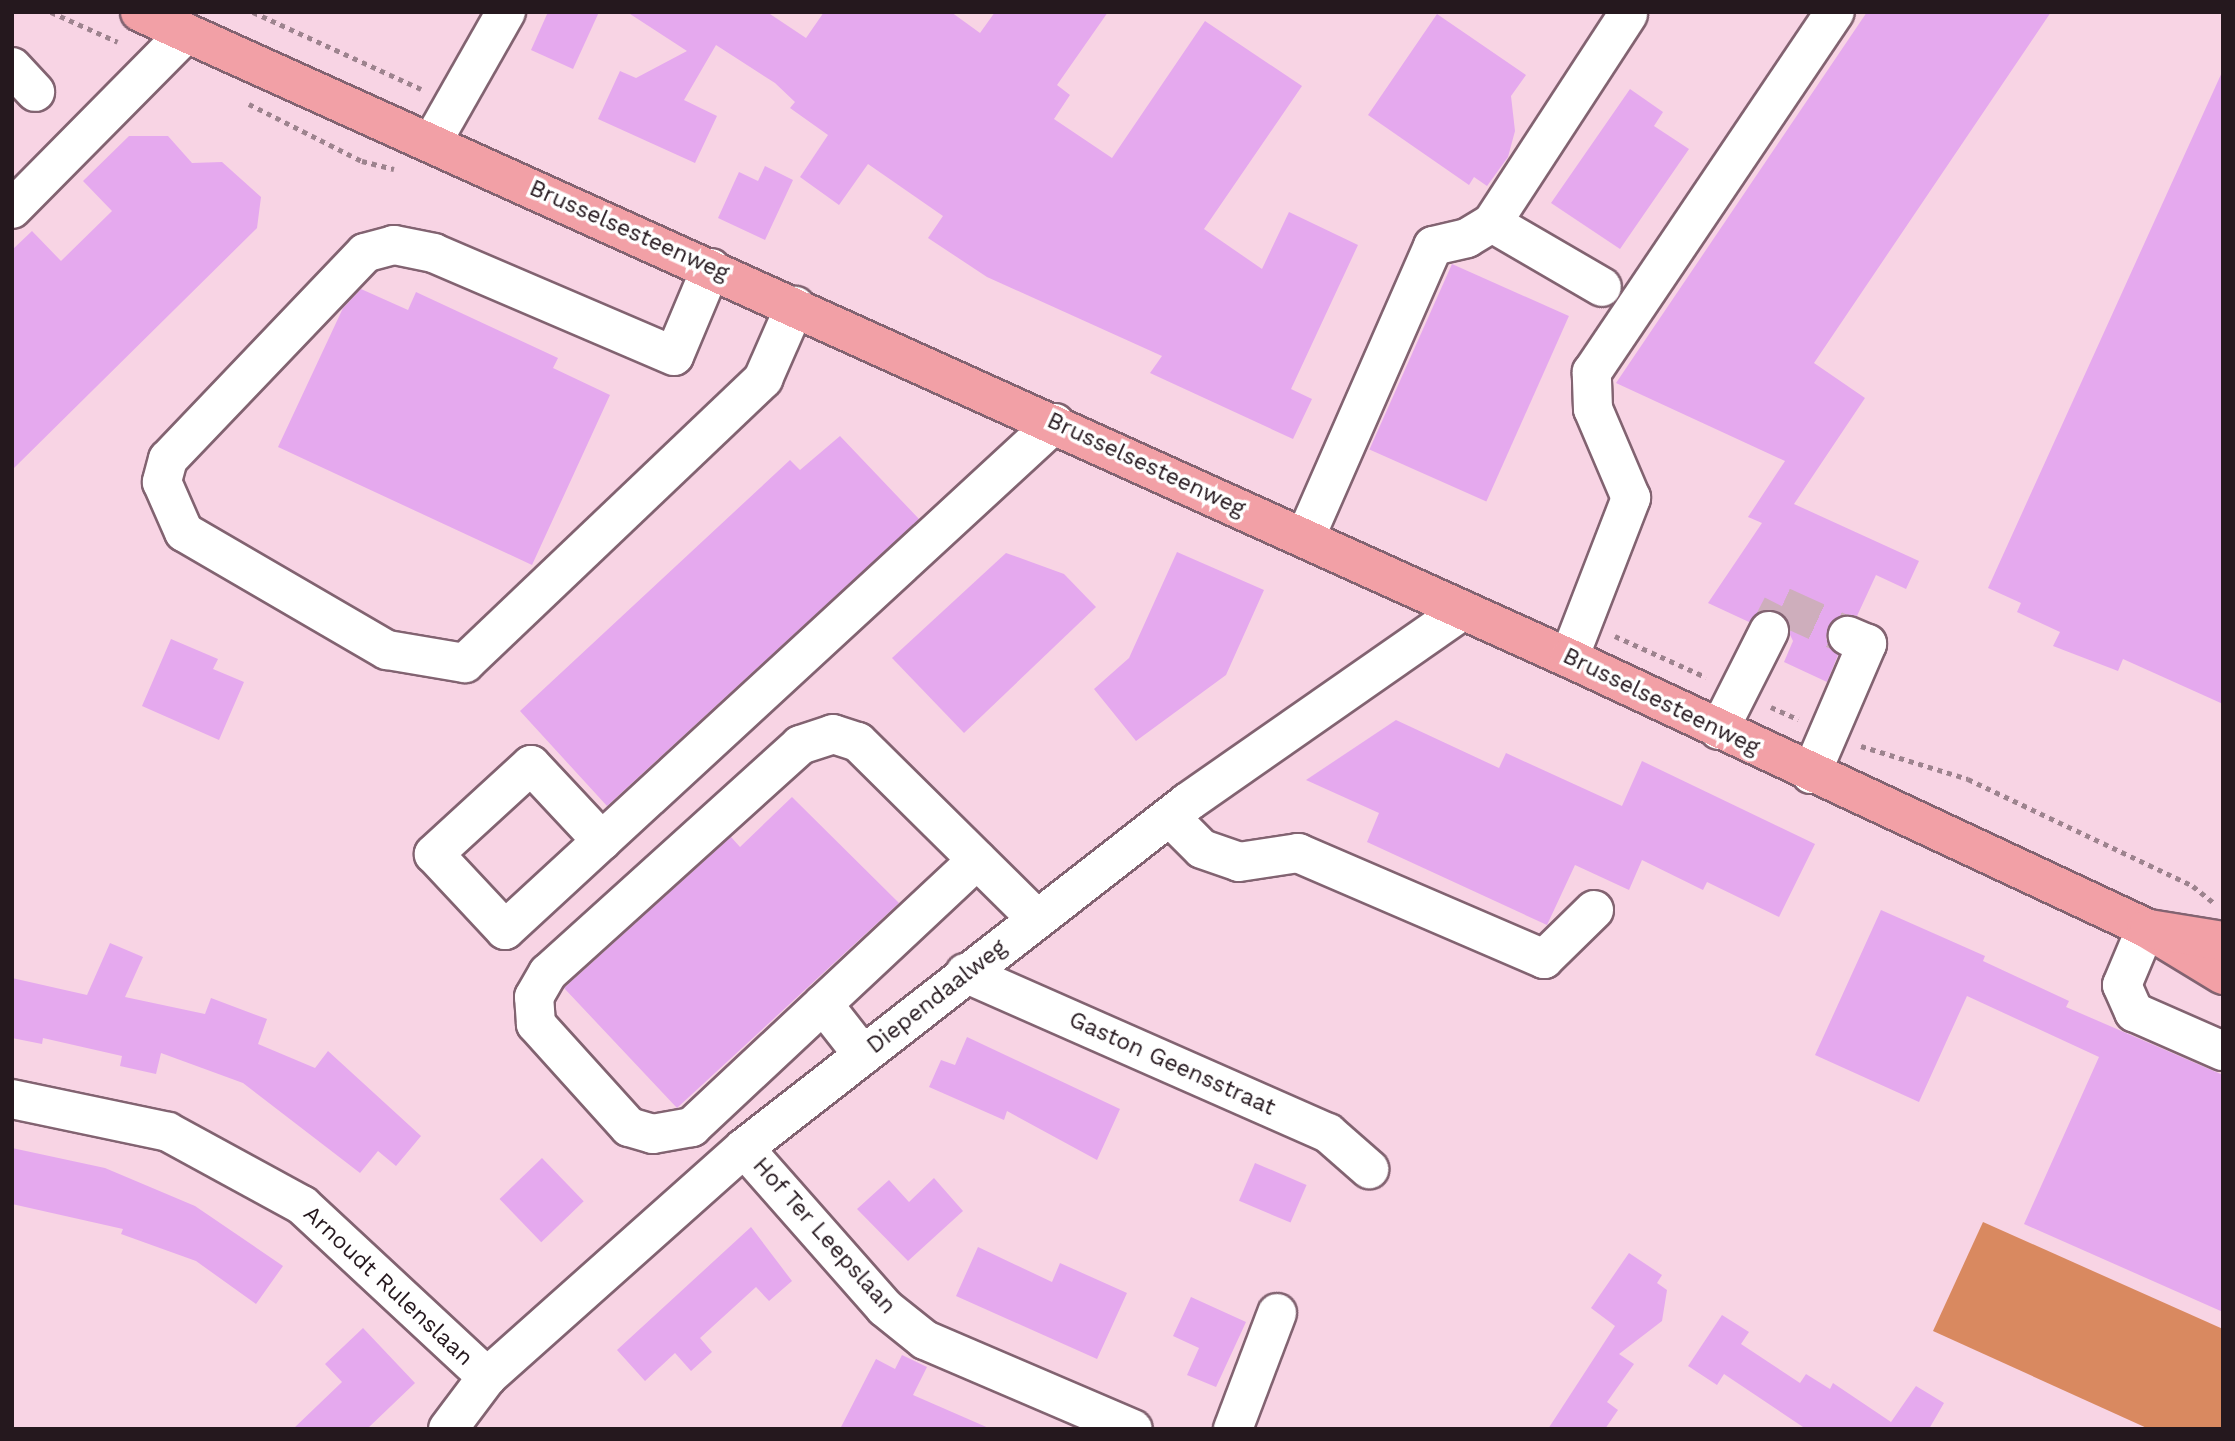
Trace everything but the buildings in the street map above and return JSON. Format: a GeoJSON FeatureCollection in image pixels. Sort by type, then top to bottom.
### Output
{"type":"FeatureCollection","features":[{"type":"Feature","properties":{"kind":"main road","name":"Brusselsesteenweg"},"geometry":{"type":"LineString","coordinates":[[140,12],[1569,657],[1811,774],[2146,928],[2223,975]]}},
{"type":"Feature","properties":{"kind":"main road","name":"Brusselsesteenweg"},"geometry":{"type":"LineString","coordinates":[[2146,928],[2223,941]]}},
{"type":"Feature","properties":{"kind":"street"},"geometry":{"type":"LineString","coordinates":[[432,142],[506,12]]}},
{"type":"Feature","properties":{"kind":"street"},"geometry":{"type":"LineString","coordinates":[[1569,657],[1631,498],[1592,409],[1592,372],[1835,12]]}},
{"type":"Feature","properties":{"kind":"street"},"geometry":{"type":"LineString","coordinates":[[1305,538],[1433,246],[1467,238],[1492,223],[1628,14]]}},
{"type":"Feature","properties":{"kind":"street"},"geometry":{"type":"LineString","coordinates":[[12,209],[186,33]]}},
{"type":"Feature","properties":{"kind":"street"},"geometry":{"type":"LineString","coordinates":[[1492,223],[1602,287]]}},
{"type":"Feature","properties":{"kind":"street"},"geometry":{"type":"LineString","coordinates":[[711,268],[674,356],[433,253],[394,245],[365,253],[168,459],[162,482],[184,532],[387,650],[427,659],[464,663],[578,533],[763,379],[795,306]]}},
{"type":"Feature","properties":{"kind":"street"},"geometry":{"type":"LineString","coordinates":[[602,841],[1055,423]]}},
{"type":"Feature","properties":{"kind":"street","name":"Diependaalweg"},"geometry":{"type":"LineString","coordinates":[[448,1429],[487,1377],[744,1148],[965,973],[1170,817],[1463,610]]}},
{"type":"Feature","properties":{"kind":"street"},"geometry":{"type":"LineString","coordinates":[[1719,730],[1769,631]]}},
{"type":"Feature","properties":{"kind":"street"},"geometry":{"type":"LineString","coordinates":[[1811,774],[1867,644],[1848,636]]}},
{"type":"Feature","properties":{"kind":"street"},"geometry":{"type":"LineString","coordinates":[[977,860],[692,1126],[653,1135],[629,1127],[536,1024],[534,997],[548,973],[800,745],[833,734],[858,742],[1037,919]]}},
{"type":"Feature","properties":{"kind":"street"},"geometry":{"type":"LineString","coordinates":[[1170,817],[1202,849],[1239,862],[1298,853],[1544,959],[1594,910]]}},
{"type":"Feature","properties":{"kind":"street"},"geometry":{"type":"LineString","coordinates":[[2146,928],[2122,985],[2134,1012],[2223,1051]]}},
{"type":"Feature","properties":{"kind":"street","name":"Gaston Geensstraat"},"geometry":{"type":"LineString","coordinates":[[965,973],[1328,1133],[1370,1169]]}},
{"type":"Feature","properties":{"kind":"street"},"geometry":{"type":"LineString","coordinates":[[824,1004],[863,1055]]}},
{"type":"Feature","properties":{"kind":"street","name":"Arnoudt Rulenslaan"},"geometry":{"type":"LineString","coordinates":[[12,1099],[168,1132],[302,1205],[487,1377]]}},
{"type":"Feature","properties":{"kind":"street","name":"Hof Ter Leepslaan"},"geometry":{"type":"LineString","coordinates":[[744,1148],[885,1308],[925,1340],[1133,1429]]}},
{"type":"Feature","properties":{"kind":"street"},"geometry":{"type":"LineString","coordinates":[[1233,1429],[1277,1312]]}},
{"type":"Feature","properties":{"kind":"path"},"geometry":{"type":"LineString","coordinates":[[253,12],[456,104]]}},
{"type":"Feature","properties":{"kind":"path"},"geometry":{"type":"LineString","coordinates":[[1584,621],[1829,733],[1898,761],[1968,779],[2193,886],[2223,910]]}},
{"type":"Feature","properties":{"kind":"shaded area"},"geometry":{"type":"Polygon","coordinates":[[[1983,1222],[2223,1329],[2223,1429],[2149,1429],[1933,1331],[1983,1222]]]}},
{"type":"Feature","properties":{"kind":"tunnel"},"geometry":{"type":"LineString","coordinates":[[1769,631],[1782,606],[1848,636]]}}]}
